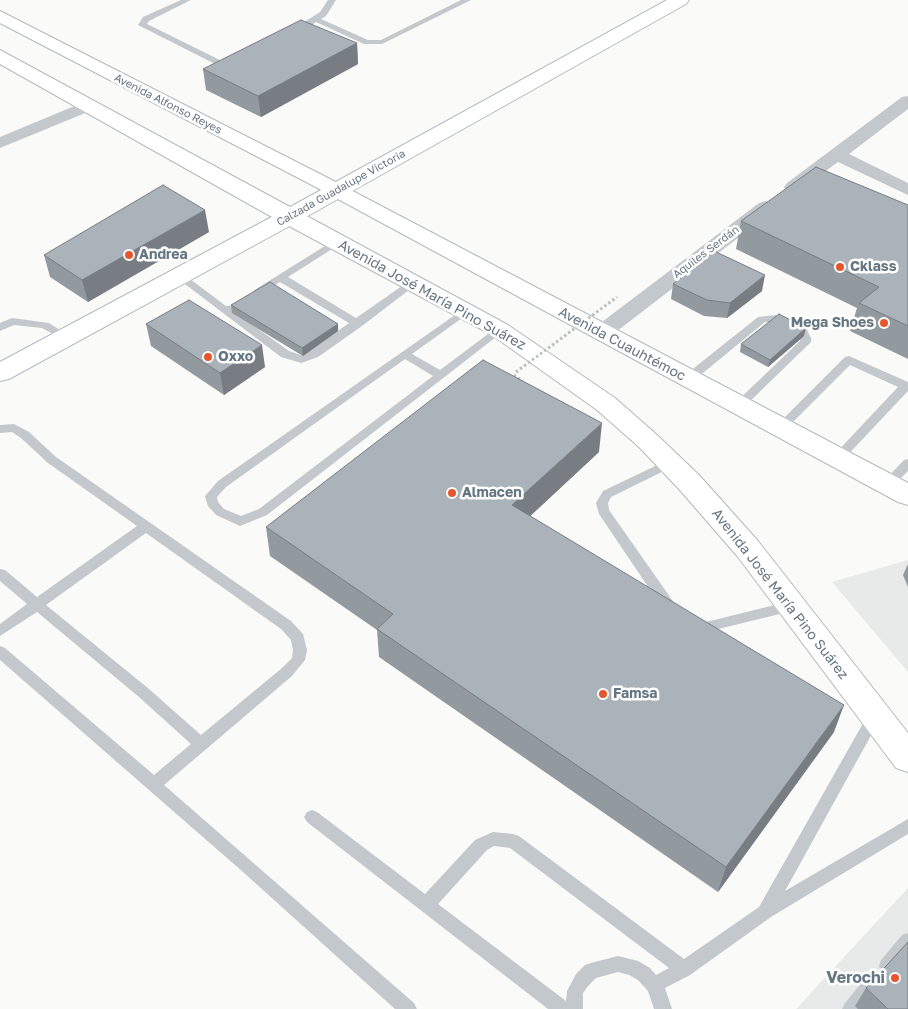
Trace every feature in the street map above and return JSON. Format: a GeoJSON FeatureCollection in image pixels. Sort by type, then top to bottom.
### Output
{"type":"FeatureCollection","features":[{"type":"Feature","properties":{"kind":"main road","name":"Calzada Guadalupe Victoria"},"geometry":{"type":"LineString","coordinates":[[0,373],[178,275],[289,217],[680,0]]}},
{"type":"Feature","properties":{"kind":"main road","name":"Avenida Alfonso Reyes"},"geometry":{"type":"LineString","coordinates":[[0,16],[336,190]]}},
{"type":"Feature","properties":{"kind":"main road"},"geometry":{"type":"LineString","coordinates":[[0,32],[37,52],[73,55]]}},
{"type":"Feature","properties":{"kind":"main road"},"geometry":{"type":"LineString","coordinates":[[0,56],[289,217]]}},
{"type":"Feature","properties":{"kind":"main road"},"geometry":{"type":"LineString","coordinates":[[88,105],[119,99],[155,114],[200,120]]}},
{"type":"Feature","properties":{"kind":"main road","name":"Avenida Cuauhtémoc"},"geometry":{"type":"LineString","coordinates":[[336,190],[600,333],[898,490]]}},
{"type":"Feature","properties":{"kind":"main road","name":"Avenida José María Pino Suárez"},"geometry":{"type":"LineString","coordinates":[[289,217],[500,330],[606,404],[670,463],[748,549],[908,758]]}},
{"type":"Feature","properties":{"kind":"street","name":"Aquiles Serdán"},"geometry":{"type":"LineString","coordinates":[[600,333],[908,101]]}},
{"type":"Feature","properties":{"kind":"street"},"geometry":{"type":"LineString","coordinates":[[0,143],[88,105]]}},
{"type":"Feature","properties":{"kind":"street"},"geometry":{"type":"LineString","coordinates":[[836,154],[908,190]]}},
{"type":"Feature","properties":{"kind":"lane"},"geometry":{"type":"LineString","coordinates":[[188,0],[146,19],[142,25],[220,63],[233,64],[245,60]]}},
{"type":"Feature","properties":{"kind":"lane"},"geometry":{"type":"LineString","coordinates":[[286,36],[323,14],[332,0]]}},
{"type":"Feature","properties":{"kind":"lane"},"geometry":{"type":"LineString","coordinates":[[315,19],[368,42],[382,42],[467,0]]}},
{"type":"Feature","properties":{"kind":"lane"},"geometry":{"type":"LineString","coordinates":[[226,311],[336,242]]}},
{"type":"Feature","properties":{"kind":"lane"},"geometry":{"type":"LineString","coordinates":[[178,275],[226,311],[275,343],[293,358],[308,357],[358,324],[413,283]]}},
{"type":"Feature","properties":{"kind":"lane"},"geometry":{"type":"LineString","coordinates":[[280,277],[299,294],[358,324]]}},
{"type":"Feature","properties":{"kind":"lane"},"geometry":{"type":"LineString","coordinates":[[465,311],[222,484],[211,496],[212,503],[220,512],[232,519],[246,520],[259,515],[275,505],[500,330]]}},
{"type":"Feature","properties":{"kind":"lane"},"geometry":{"type":"LineString","coordinates":[[688,379],[762,319],[776,318],[802,332],[806,338],[805,342],[738,406]]}},
{"type":"Feature","properties":{"kind":"lane"},"geometry":{"type":"LineString","coordinates":[[0,328],[12,321],[45,325],[66,337]]}},
{"type":"Feature","properties":{"kind":"lane"},"geometry":{"type":"LineString","coordinates":[[404,354],[441,376]]}},
{"type":"Feature","properties":{"kind":"lane"},"geometry":{"type":"LineString","coordinates":[[780,428],[849,360],[907,386],[838,458]]}},
{"type":"Feature","properties":{"kind":"lane"},"geometry":{"type":"LineString","coordinates":[[0,429],[14,428],[25,434],[52,460],[286,625],[298,638],[300,650],[298,660],[287,672],[153,785]]}},
{"type":"Feature","properties":{"kind":"lane"},"geometry":{"type":"LineString","coordinates":[[670,463],[607,494],[602,503],[603,511],[674,614],[686,623],[706,627],[791,606]]}},
{"type":"Feature","properties":{"kind":"lane"},"geometry":{"type":"LineString","coordinates":[[898,490],[908,463]]}},
{"type":"Feature","properties":{"kind":"lane"},"geometry":{"type":"LineString","coordinates":[[0,631],[145,527]]}},
{"type":"Feature","properties":{"kind":"lane"},"geometry":{"type":"LineString","coordinates":[[0,574],[144,693],[202,745]]}},
{"type":"Feature","properties":{"kind":"lane"},"geometry":{"type":"LineString","coordinates":[[0,652],[408,1009]]}},
{"type":"Feature","properties":{"kind":"lane"},"geometry":{"type":"LineString","coordinates":[[765,912],[875,715]]}},
{"type":"Feature","properties":{"kind":"lane"},"geometry":{"type":"LineString","coordinates":[[312,817],[562,1009]]}},
{"type":"Feature","properties":{"kind":"lane"},"geometry":{"type":"LineString","coordinates":[[654,985],[684,969],[765,912],[908,826]]}},
{"type":"Feature","properties":{"kind":"lane"},"geometry":{"type":"LineString","coordinates":[[427,904],[481,845],[493,839],[513,841],[684,969]]}},
{"type":"Feature","properties":{"kind":"lane"},"geometry":{"type":"LineString","coordinates":[[851,1009],[908,941]]}},
{"type":"Feature","properties":{"kind":"lane"},"geometry":{"type":"LineString","coordinates":[[574,1009],[575,992],[582,980],[591,971],[604,966],[618,964],[632,967],[644,974],[654,985],[662,999],[663,1009]]}},
{"type":"Feature","properties":{"kind":"path"},"geometry":{"type":"LineString","coordinates":[[525,378],[516,372],[617,297]]}},
{"type":"Feature","properties":{"kind":"path"},"geometry":{"type":"LineString","coordinates":[[526,387],[509,378],[513,375],[530,385]]}},
{"type":"Feature","properties":{"kind":"shaded area"},"geometry":{"type":"Polygon","coordinates":[[[908,560],[908,672],[832,582],[908,560]]]}},
{"type":"Feature","properties":{"kind":"shaded area"},"geometry":{"type":"Polygon","coordinates":[[[908,888],[908,1009],[796,1009],[908,888]]]}},
{"type":"Feature","properties":{"kind":"building"},"geometry":{"type":"Polygon","coordinates":[[[301,20],[357,43],[258,96],[203,69],[301,20]]]}},
{"type":"Feature","properties":{"kind":"building","name":"Cklass"},"geometry":{"type":"Polygon","coordinates":[[[816,167],[908,205],[908,326],[859,303],[879,287],[741,221],[816,167]]]}},
{"type":"Feature","properties":{"kind":"building"},"geometry":{"type":"Polygon","coordinates":[[[163,185],[205,210],[82,280],[44,255],[163,185]]]}},
{"type":"Feature","properties":{"kind":"building"},"geometry":{"type":"Polygon","coordinates":[[[714,251],[765,275],[730,303],[707,300],[673,284],[714,251]]]}},
{"type":"Feature","properties":{"kind":"building","name":"Oxxo"},"geometry":{"type":"Polygon","coordinates":[[[270,282],[338,324],[302,348],[231,305],[270,282]]]}},
{"type":"Feature","properties":{"kind":"building"},"geometry":{"type":"Polygon","coordinates":[[[189,300],[262,345],[220,373],[146,324],[189,300]]]}},
{"type":"Feature","properties":{"kind":"building"},"geometry":{"type":"Polygon","coordinates":[[[779,314],[806,328],[770,360],[741,344],[779,314]]]}},
{"type":"Feature","properties":{"kind":"building"},"geometry":{"type":"Polygon","coordinates":[[[483,360],[602,423],[512,505],[844,705],[726,867],[377,629],[393,614],[266,527],[483,360]]]}},
{"type":"Feature","properties":{"kind":"building","name":"Verochi"},"geometry":{"type":"Polygon","coordinates":[[[908,942],[908,1009],[888,1009],[866,988],[908,942]]]}},
{"type":"Feature","properties":{"kind":"place","name":"Andrea"},"geometry":{"type":"Point","coordinates":[129,255]}},
{"type":"Feature","properties":{"kind":"place","name":"Cklass"},"geometry":{"type":"Point","coordinates":[840,267]}},
{"type":"Feature","properties":{"kind":"place","name":"Mega Shoes"},"geometry":{"type":"Point","coordinates":[884,323]}},
{"type":"Feature","properties":{"kind":"place","name":"Oxxo"},"geometry":{"type":"Point","coordinates":[208,357]}},
{"type":"Feature","properties":{"kind":"place","name":"Almacen"},"geometry":{"type":"Point","coordinates":[452,493]}},
{"type":"Feature","properties":{"kind":"place","name":"Famsa"},"geometry":{"type":"Point","coordinates":[603,694]}},
{"type":"Feature","properties":{"kind":"place","name":"Verochi"},"geometry":{"type":"Point","coordinates":[895,978]}}]}
